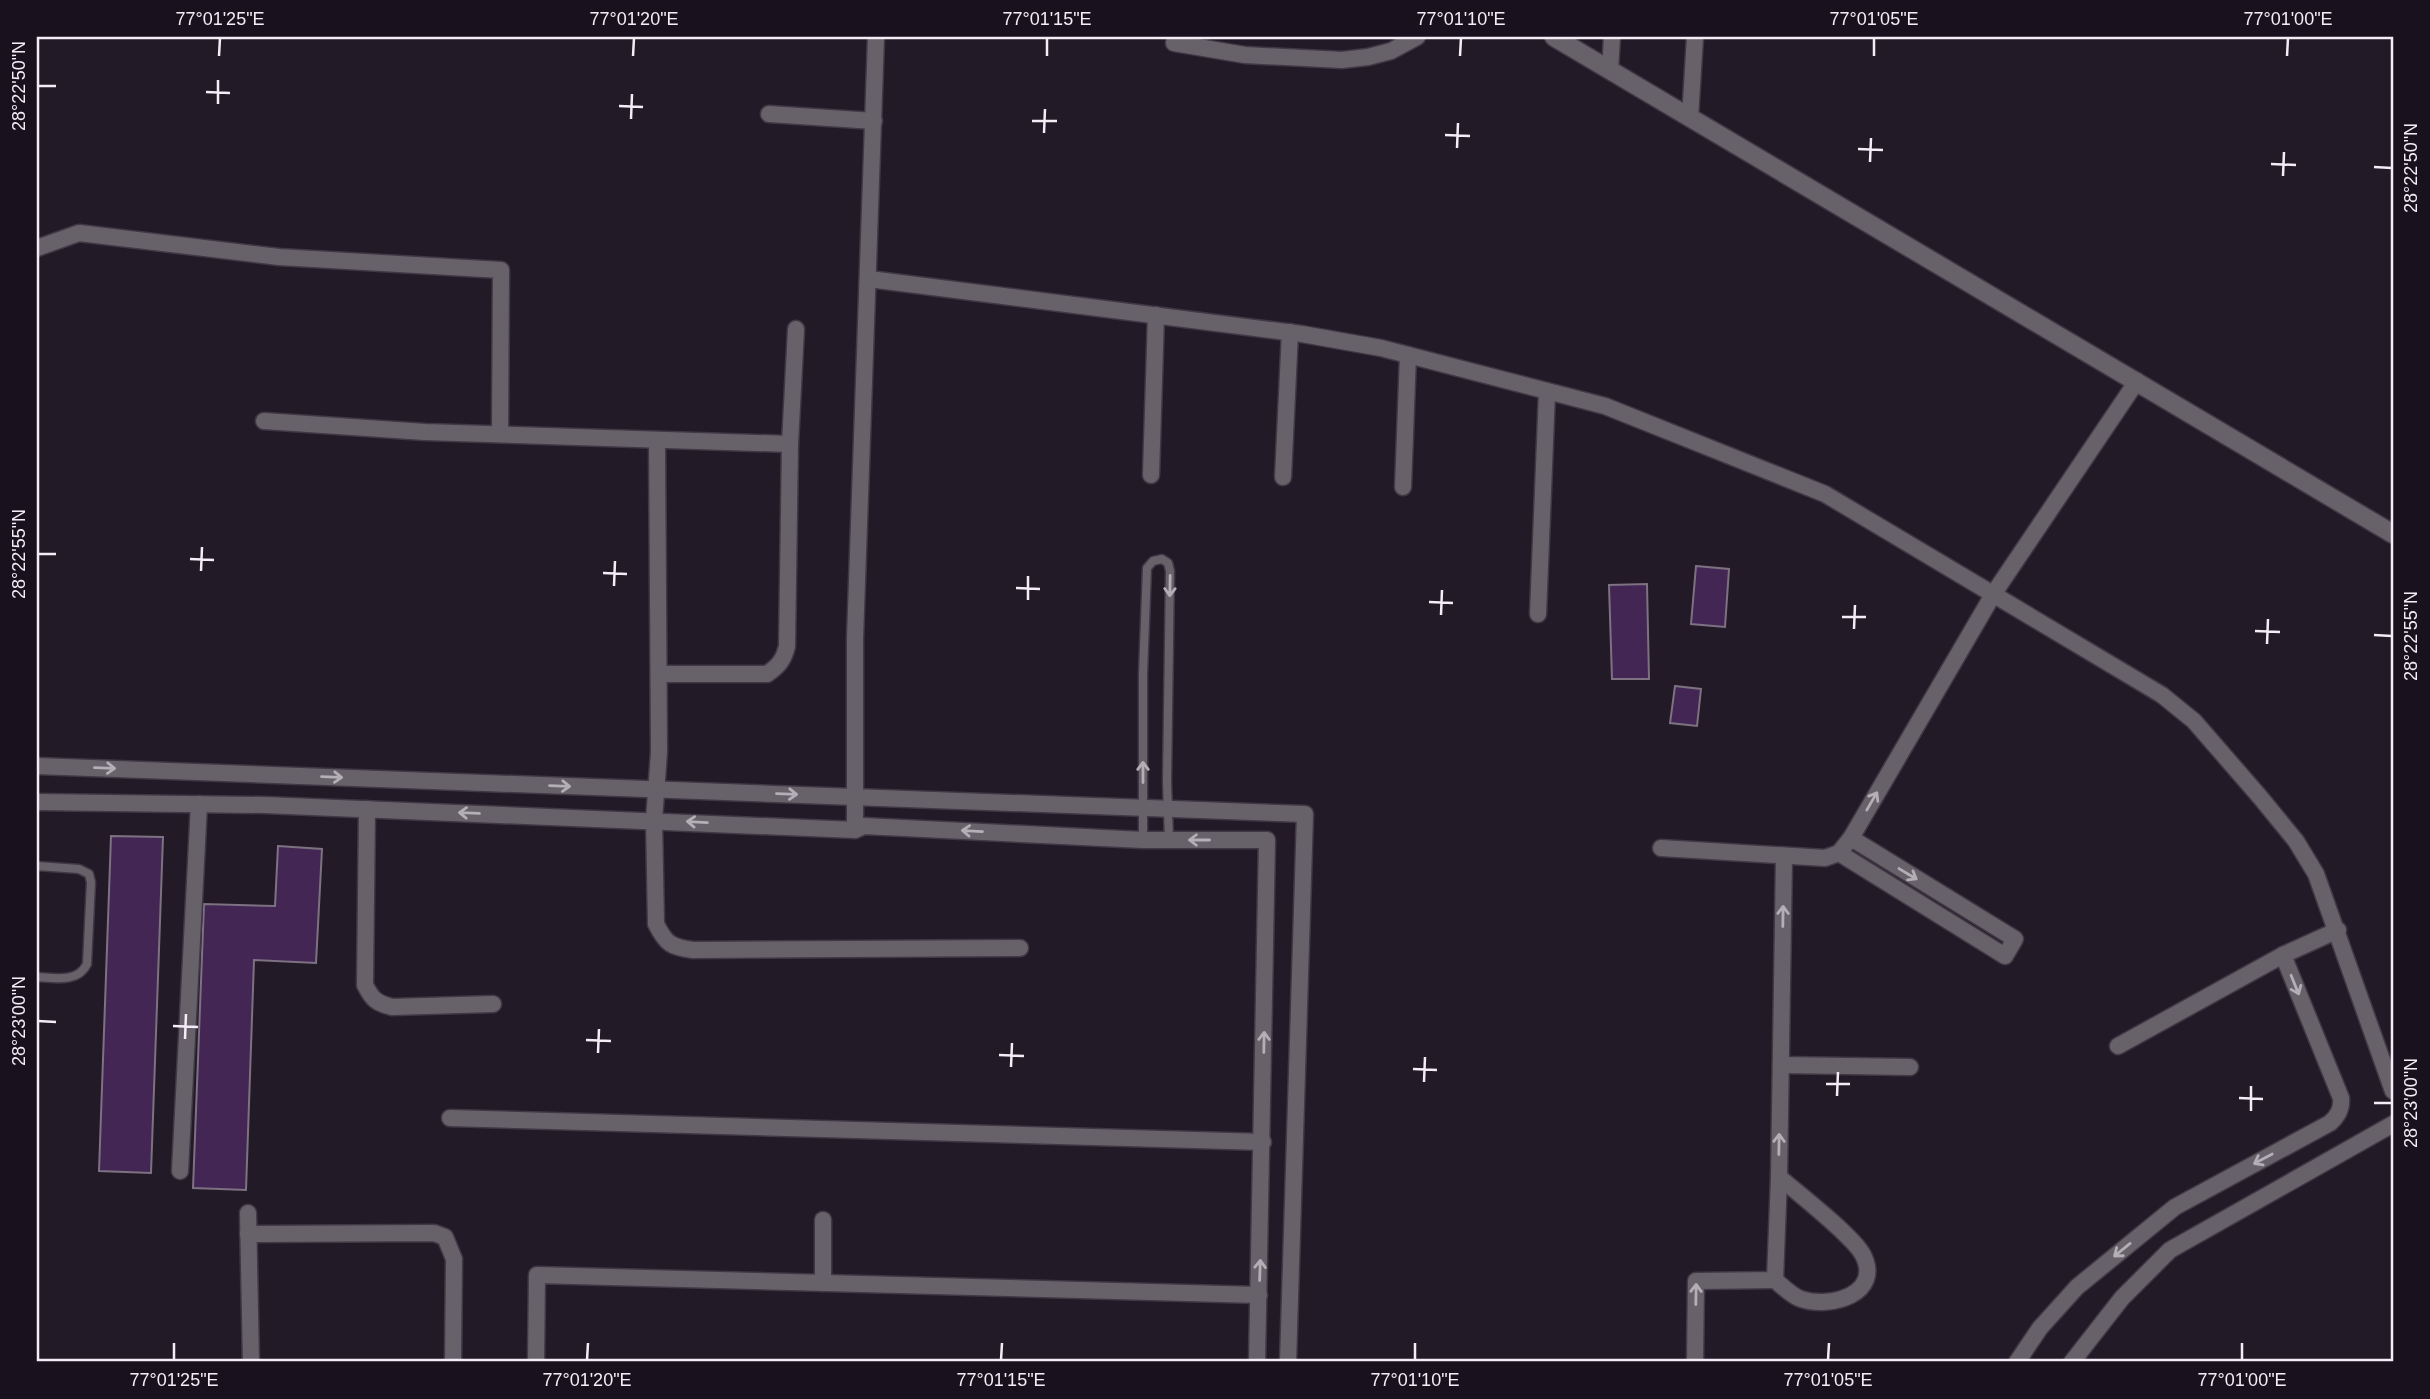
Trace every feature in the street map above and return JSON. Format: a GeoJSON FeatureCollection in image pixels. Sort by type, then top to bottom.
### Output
{"type":"FeatureCollection","features":[{"type":"Feature","properties":{"kind":"street"},"geometry":{"type":"LineString","coordinates":[[855,830],[855,639],[876,37]]}},
{"type":"Feature","properties":{"kind":"street"},"geometry":{"type":"LineString","coordinates":[[1174,43],[1245,55],[1342,60],[1391,51],[1417,37]]}},
{"type":"Feature","properties":{"kind":"street"},"geometry":{"type":"LineString","coordinates":[[1554,37],[2393,534]]}},
{"type":"Feature","properties":{"kind":"street"},"geometry":{"type":"LineString","coordinates":[[1610,70],[1612,37]]}},
{"type":"Feature","properties":{"kind":"street"},"geometry":{"type":"LineString","coordinates":[[1690,118],[1695,37]]}},
{"type":"Feature","properties":{"kind":"street"},"geometry":{"type":"LineString","coordinates":[[769,114],[874,121]]}},
{"type":"Feature","properties":{"kind":"street"},"geometry":{"type":"LineString","coordinates":[[37,248],[79,233],[279,257],[501,270],[500,434]]}},
{"type":"Feature","properties":{"kind":"street"},"geometry":{"type":"LineString","coordinates":[[869,279],[1290,332],[1408,355],[1605,406],[1825,494],[2162,695],[2194,721],[2296,841],[2316,874],[2393,1091]]}},
{"type":"Feature","properties":{"kind":"street"},"geometry":{"type":"LineString","coordinates":[[1151,475],[1156,315]]}},
{"type":"Feature","properties":{"kind":"street"},"geometry":{"type":"LineString","coordinates":[[659,674],[767,674],[777,668],[784,659],[788,646],[790,444],[796,329]]}},
{"type":"Feature","properties":{"kind":"street"},"geometry":{"type":"LineString","coordinates":[[1283,477],[1290,332]]}},
{"type":"Feature","properties":{"kind":"street"},"geometry":{"type":"LineString","coordinates":[[1403,487],[1408,355]]}},
{"type":"Feature","properties":{"kind":"street"},"geometry":{"type":"LineString","coordinates":[[1661,848],[1784,857],[1825,858],[1839,853],[1851,838],[1994,593],[2137,381]]}},
{"type":"Feature","properties":{"kind":"street"},"geometry":{"type":"LineString","coordinates":[[1538,614],[1548,392]]}},
{"type":"Feature","properties":{"kind":"street"},"geometry":{"type":"LineString","coordinates":[[264,421],[425,432],[790,444]]}},
{"type":"Feature","properties":{"kind":"street"},"geometry":{"type":"LineString","coordinates":[[657,440],[659,674],[654,820],[656,925],[668,944],[693,950],[1020,948]]}},
{"type":"Feature","properties":{"kind":"street"},"geometry":{"type":"LineString","coordinates":[[37,766],[1305,814],[1288,1362]]}},
{"type":"Feature","properties":{"kind":"street"},"geometry":{"type":"LineString","coordinates":[[37,802],[367,809],[855,830],[864,826],[1143,840],[1267,840],[1257,1362]]}},
{"type":"Feature","properties":{"kind":"street"},"geometry":{"type":"LineString","coordinates":[[180,1171],[199,804]]}},
{"type":"Feature","properties":{"kind":"street"},"geometry":{"type":"LineString","coordinates":[[367,809],[365,985],[371,997],[378,1004],[392,1007],[493,1004]]}},
{"type":"Feature","properties":{"kind":"street"},"geometry":{"type":"LineString","coordinates":[[1839,853],[2004,956],[2015,939],[1851,838]]}},
{"type":"Feature","properties":{"kind":"street"},"geometry":{"type":"LineString","coordinates":[[1775,1280],[1784,857]]}},
{"type":"Feature","properties":{"kind":"street"},"geometry":{"type":"LineString","coordinates":[[2118,1046],[2283,955],[2338,930]]}},
{"type":"Feature","properties":{"kind":"street"},"geometry":{"type":"LineString","coordinates":[[2017,1362],[2040,1328],[2077,1287],[2175,1206],[2330,1123],[2337,1116],[2342,1106],[2341,1098],[2283,955]]}},
{"type":"Feature","properties":{"kind":"street"},"geometry":{"type":"LineString","coordinates":[[1781,1065],[1910,1067]]}},
{"type":"Feature","properties":{"kind":"street"},"geometry":{"type":"LineString","coordinates":[[450,1118],[1263,1142]]}},
{"type":"Feature","properties":{"kind":"street"},"geometry":{"type":"LineString","coordinates":[[2072,1362],[2122,1298],[2170,1250],[2393,1124]]}},
{"type":"Feature","properties":{"kind":"street"},"geometry":{"type":"LineString","coordinates":[[1695,1362],[1696,1281],[1775,1280],[1801,1299],[1843,1300],[1856,1293],[1865,1281],[1867,1272],[1862,1252],[1779,1177]]}},
{"type":"Feature","properties":{"kind":"street"},"geometry":{"type":"LineString","coordinates":[[248,1213],[251,1362]]}},
{"type":"Feature","properties":{"kind":"street"},"geometry":{"type":"LineString","coordinates":[[822,1220],[823,1283]]}},
{"type":"Feature","properties":{"kind":"street"},"geometry":{"type":"LineString","coordinates":[[248,1234],[434,1233],[445,1237],[454,1259],[453,1362]]}},
{"type":"Feature","properties":{"kind":"street"},"geometry":{"type":"LineString","coordinates":[[536,1362],[537,1275],[1259,1295]]}},
{"type":"Feature","properties":{"kind":"lane"},"geometry":{"type":"LineString","coordinates":[[1143,840],[1143,674],[1147,568],[1153,561],[1162,559],[1168,563],[1170,571],[1169,840]]}},
{"type":"Feature","properties":{"kind":"lane"},"geometry":{"type":"LineString","coordinates":[[37,866],[79,869],[89,874],[91,882],[87,964],[77,976],[37,977]]}},
{"type":"Feature","properties":{"kind":"building"},"geometry":{"type":"Polygon","coordinates":[[[1696,566],[1729,569],[1725,627],[1691,624],[1696,566]]]}},
{"type":"Feature","properties":{"kind":"building"},"geometry":{"type":"Polygon","coordinates":[[[1647,584],[1649,679],[1612,679],[1609,585],[1647,584]]]}},
{"type":"Feature","properties":{"kind":"building"},"geometry":{"type":"Polygon","coordinates":[[[1675,686],[1701,689],[1697,726],[1670,723],[1675,686]]]}},
{"type":"Feature","properties":{"kind":"building"},"geometry":{"type":"Polygon","coordinates":[[[111,836],[163,837],[151,1173],[99,1171],[111,836]]]}},
{"type":"Feature","properties":{"kind":"building"},"geometry":{"type":"Polygon","coordinates":[[[278,846],[322,849],[316,963],[254,960],[246,1190],[193,1188],[204,904],[275,906],[278,846]]]}}]}
